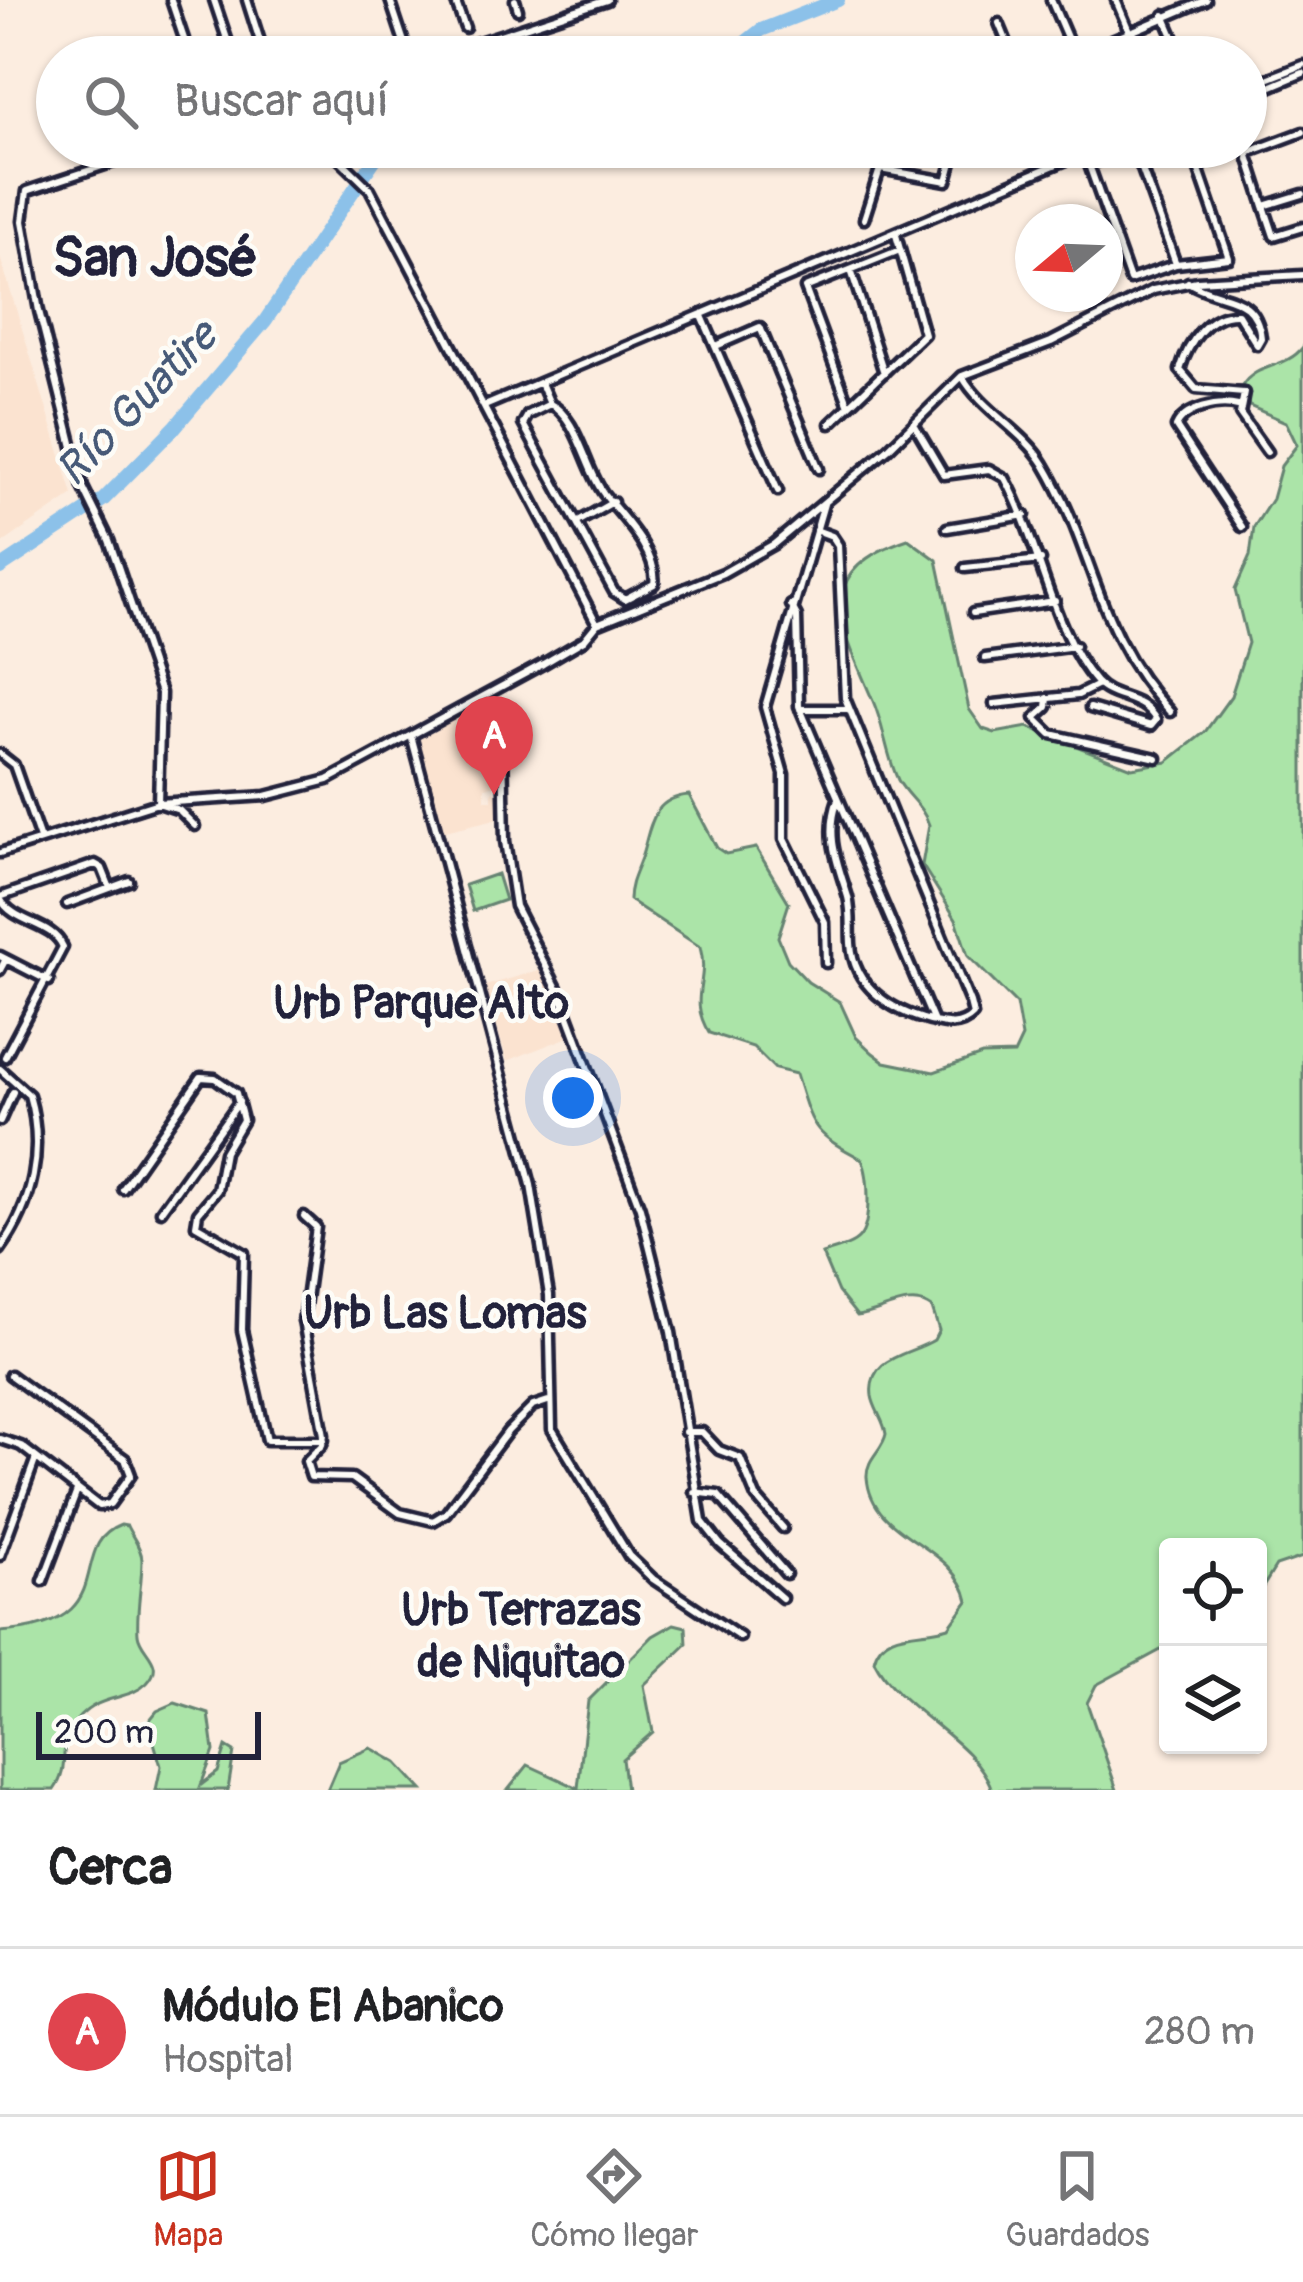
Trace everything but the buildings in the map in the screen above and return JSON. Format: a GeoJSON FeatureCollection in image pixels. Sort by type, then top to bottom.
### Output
{"type":"FeatureCollection","features":[{"type":"Feature","properties":{"kind":"street"},"geometry":{"type":"LineString","coordinates":[[172,0],[183,36]]}},
{"type":"Feature","properties":{"kind":"street"},"geometry":{"type":"LineString","coordinates":[[214,0],[226,36]]}},
{"type":"Feature","properties":{"kind":"street"},"geometry":{"type":"LineString","coordinates":[[247,0],[259,36]]}},
{"type":"Feature","properties":{"kind":"street"},"geometry":{"type":"LineString","coordinates":[[390,0],[402,36]]}},
{"type":"Feature","properties":{"kind":"street"},"geometry":{"type":"LineString","coordinates":[[455,0],[465,28]]}},
{"type":"Feature","properties":{"kind":"street"},"geometry":{"type":"LineString","coordinates":[[515,0],[518,10]]}},
{"type":"Feature","properties":{"kind":"street"},"geometry":{"type":"LineString","coordinates":[[497,36],[607,0]]}},
{"type":"Feature","properties":{"kind":"street"},"geometry":{"type":"LineString","coordinates":[[1051,0],[1066,36]]}},
{"type":"Feature","properties":{"kind":"street"},"geometry":{"type":"LineString","coordinates":[[1116,0],[1130,31]]}},
{"type":"Feature","properties":{"kind":"street"},"geometry":{"type":"LineString","coordinates":[[1119,36],[1182,4],[1206,0]]}},
{"type":"Feature","properties":{"kind":"street"},"geometry":{"type":"LineString","coordinates":[[1165,15],[1174,36]]}},
{"type":"Feature","properties":{"kind":"street"},"geometry":{"type":"LineString","coordinates":[[999,23],[1004,36]]}},
{"type":"Feature","properties":{"kind":"street"},"geometry":{"type":"LineString","coordinates":[[1267,80],[1303,69]]}},
{"type":"Feature","properties":{"kind":"street"},"geometry":{"type":"LineString","coordinates":[[1267,87],[1303,69]]}},
{"type":"Feature","properties":{"kind":"street"},"geometry":{"type":"LineString","coordinates":[[1267,143],[1303,132]]}},
{"type":"Feature","properties":{"kind":"street"},"geometry":{"type":"LineString","coordinates":[[95,168],[27,190],[23,220],[39,311],[86,496],[99,518],[161,693],[158,803]]}},
{"type":"Feature","properties":{"kind":"street"},"geometry":{"type":"LineString","coordinates":[[350,168],[370,189],[487,405],[597,624]]}},
{"type":"Feature","properties":{"kind":"street"},"geometry":{"type":"LineString","coordinates":[[864,219],[880,169],[947,181],[950,168]]}},
{"type":"Feature","properties":{"kind":"street"},"geometry":{"type":"LineString","coordinates":[[487,405],[1049,168]]}},
{"type":"Feature","properties":{"kind":"street"},"geometry":{"type":"LineString","coordinates":[[1090,168],[1130,280],[1176,264],[1229,258],[1198,168]]}},
{"type":"Feature","properties":{"kind":"street"},"geometry":{"type":"LineString","coordinates":[[1141,168],[1176,264]]}},
{"type":"Feature","properties":{"kind":"street"},"geometry":{"type":"LineString","coordinates":[[1252,168],[1274,236],[1303,227]]}},
{"type":"Feature","properties":{"kind":"street"},"geometry":{"type":"LineString","coordinates":[[1264,206],[1303,194]]}},
{"type":"Feature","properties":{"kind":"street"},"geometry":{"type":"LineString","coordinates":[[830,424],[924,334],[896,235]]}},
{"type":"Feature","properties":{"kind":"street"},"geometry":{"type":"LineString","coordinates":[[849,406],[805,288],[900,250]]}},
{"type":"Feature","properties":{"kind":"street"},"geometry":{"type":"LineString","coordinates":[[850,270],[884,373]]}},
{"type":"Feature","properties":{"kind":"street"},"geometry":{"type":"LineString","coordinates":[[0,854],[158,803],[281,793],[328,780],[412,740],[584,640],[597,624],[723,573],[773,544],[914,424],[962,376],[1051,342],[1153,290],[1188,282],[1303,275]]}},
{"type":"Feature","properties":{"kind":"street"},"geometry":{"type":"LineString","coordinates":[[1188,282],[1238,297],[1258,320],[1262,338],[1257,345],[1238,314],[1209,322],[1181,365],[1184,380],[1196,389],[1242,392],[1246,398],[1238,406]]}},
{"type":"Feature","properties":{"kind":"street"},"geometry":{"type":"LineString","coordinates":[[703,316],[778,491]]}},
{"type":"Feature","properties":{"kind":"street"},"geometry":{"type":"LineString","coordinates":[[716,346],[760,327],[819,469]]}},
{"type":"Feature","properties":{"kind":"street"},"geometry":{"type":"LineString","coordinates":[[962,376],[976,400],[1040,458],[1123,654],[1170,712]]}},
{"type":"Feature","properties":{"kind":"street"},"geometry":{"type":"LineString","coordinates":[[542,382],[550,404],[562,413],[655,571],[651,586],[617,597],[524,424],[528,415],[550,404]]}},
{"type":"Feature","properties":{"kind":"street"},"geometry":{"type":"LineString","coordinates":[[1242,527],[1176,427],[1181,417],[1218,403],[1238,406],[1267,452]]}},
{"type":"Feature","properties":{"kind":"street"},"geometry":{"type":"LineString","coordinates":[[914,424],[940,473],[999,473],[1025,515],[1055,601],[1098,685],[1145,704],[1156,720],[1151,726],[1090,708]]}},
{"type":"Feature","properties":{"kind":"street"},"geometry":{"type":"LineString","coordinates":[[825,501],[791,604],[765,707],[784,774],[784,838],[825,922],[826,963]]}},
{"type":"Feature","properties":{"kind":"street"},"geometry":{"type":"LineString","coordinates":[[578,522],[614,502]]}},
{"type":"Feature","properties":{"kind":"street"},"geometry":{"type":"LineString","coordinates":[[947,529],[1025,515]]}},
{"type":"Feature","properties":{"kind":"street"},"geometry":{"type":"LineString","coordinates":[[816,530],[832,536],[838,545],[836,573],[848,709],[970,1003],[973,1015],[966,1022],[934,1022],[900,1012],[876,995],[853,961],[851,913],[830,838],[838,799]]}},
{"type":"Feature","properties":{"kind":"street"},"geometry":{"type":"LineString","coordinates":[[965,568],[1041,560]]}},
{"type":"Feature","properties":{"kind":"street"},"geometry":{"type":"LineString","coordinates":[[973,614],[1055,601]]}},
{"type":"Feature","properties":{"kind":"street"},"geometry":{"type":"LineString","coordinates":[[791,604],[797,616],[800,710],[934,1022]]}},
{"type":"Feature","properties":{"kind":"street"},"geometry":{"type":"LineString","coordinates":[[985,658],[1076,646]]}},
{"type":"Feature","properties":{"kind":"street"},"geometry":{"type":"LineString","coordinates":[[994,704],[1078,695],[1098,685]]}},
{"type":"Feature","properties":{"kind":"street"},"geometry":{"type":"LineString","coordinates":[[1048,698],[1047,707],[1035,718],[1044,730],[1157,758]]}},
{"type":"Feature","properties":{"kind":"street"},"geometry":{"type":"LineString","coordinates":[[479,699],[503,744],[505,841],[515,906],[560,994],[640,1208],[670,1332],[702,1521],[720,1544],[782,1598]]}},
{"type":"Feature","properties":{"kind":"street"},"geometry":{"type":"LineString","coordinates":[[800,710],[848,709]]}},
{"type":"Feature","properties":{"kind":"street"},"geometry":{"type":"LineString","coordinates":[[412,740],[531,1185],[549,1294],[548,1401],[563,1455],[629,1556],[653,1579],[740,1637]]}},
{"type":"Feature","properties":{"kind":"street"},"geometry":{"type":"LineString","coordinates":[[0,754],[14,764],[40,839]]}},
{"type":"Feature","properties":{"kind":"street"},"geometry":{"type":"LineString","coordinates":[[158,803],[179,810],[195,826]]}},
{"type":"Feature","properties":{"kind":"street"},"geometry":{"type":"LineString","coordinates":[[4,1057],[62,954],[60,939],[5,908],[0,897],[95,864],[110,888]]}},
{"type":"Feature","properties":{"kind":"street"},"geometry":{"type":"LineString","coordinates":[[68,904],[129,881]]}},
{"type":"Feature","properties":{"kind":"street"},"geometry":{"type":"LineString","coordinates":[[0,970],[3,958],[49,981]]}},
{"type":"Feature","properties":{"kind":"street"},"geometry":{"type":"LineString","coordinates":[[0,1069],[28,1095],[35,1165],[23,1210],[0,1250]]}},
{"type":"Feature","properties":{"kind":"street"},"geometry":{"type":"LineString","coordinates":[[123,1189],[202,1077],[219,1080],[240,1101],[241,1125],[224,1152],[217,1190],[198,1213],[196,1225],[244,1253],[242,1330],[265,1437],[270,1443],[324,1440]]}},
{"type":"Feature","properties":{"kind":"street"},"geometry":{"type":"LineString","coordinates":[[0,1121],[14,1092]]}},
{"type":"Feature","properties":{"kind":"street"},"geometry":{"type":"LineString","coordinates":[[161,1211],[240,1101]]}},
{"type":"Feature","properties":{"kind":"street"},"geometry":{"type":"LineString","coordinates":[[304,1216],[316,1227],[303,1321],[324,1440]]}},
{"type":"Feature","properties":{"kind":"street"},"geometry":{"type":"LineString","coordinates":[[0,1439],[37,1457],[95,1504],[107,1505],[130,1477],[130,1467],[10,1375]]}},
{"type":"Feature","properties":{"kind":"street"},"geometry":{"type":"LineString","coordinates":[[324,1440],[306,1461],[311,1478],[352,1478],[400,1513],[433,1521],[446,1513],[525,1413],[548,1401]]}},
{"type":"Feature","properties":{"kind":"street"},"geometry":{"type":"LineString","coordinates":[[685,1432],[702,1432],[719,1450],[740,1458],[756,1497],[783,1528]]}},
{"type":"Feature","properties":{"kind":"street"},"geometry":{"type":"LineString","coordinates":[[0,1556],[37,1457]]}},
{"type":"Feature","properties":{"kind":"street"},"geometry":{"type":"LineString","coordinates":[[43,1581],[76,1491]]}},
{"type":"Feature","properties":{"kind":"street"},"geometry":{"type":"LineString","coordinates":[[694,1492],[718,1496],[786,1574]]}},
{"type":"Feature","properties":{"kind":"shaded area"},"geometry":{"type":"Polygon","coordinates":[[[0,257],[73,495],[0,545],[0,257]]]}},
{"type":"Feature","properties":{"kind":"shaded area"},"geometry":{"type":"Polygon","coordinates":[[[469,711],[481,719],[495,748],[499,785],[485,787],[485,800],[492,800],[492,791],[497,793],[500,818],[441,832],[417,741],[469,711]]]}},
{"type":"Feature","properties":{"kind":"shaded area"},"geometry":{"type":"Polygon","coordinates":[[[547,968],[571,1036],[507,1061],[485,986],[547,968]]]}},
{"type":"Feature","properties":{"kind":"green space"},"geometry":{"type":"Polygon","coordinates":[[[1303,347],[1303,1557],[1276,1566],[1267,1580],[1267,1538],[1159,1538],[1159,1651],[1096,1685],[1087,1703],[1117,1790],[992,1790],[970,1756],[901,1695],[874,1661],[878,1650],[894,1638],[949,1627],[968,1601],[948,1566],[883,1514],[872,1498],[867,1477],[886,1434],[873,1401],[876,1372],[892,1359],[934,1340],[939,1330],[932,1308],[906,1302],[857,1316],[838,1292],[822,1254],[851,1244],[863,1231],[868,1199],[862,1159],[832,1142],[816,1126],[796,1074],[775,1069],[753,1047],[709,1033],[700,1009],[700,947],[629,900],[630,887],[656,814],[668,801],[689,795],[717,848],[726,854],[756,848],[789,903],[778,937],[788,961],[808,982],[840,1002],[856,1037],[873,1053],[885,1062],[934,1072],[982,1055],[1014,1054],[1022,1037],[1016,1004],[968,956],[956,919],[922,865],[929,825],[898,780],[851,648],[841,604],[845,584],[877,552],[908,539],[937,560],[969,709],[983,729],[995,733],[1028,727],[1132,768],[1167,762],[1205,732],[1231,696],[1248,643],[1235,590],[1250,556],[1254,527],[1272,499],[1281,466],[1297,445],[1286,422],[1249,406],[1242,386],[1255,373],[1303,347]]]}},
{"type":"Feature","properties":{"kind":"green space"},"geometry":{"type":"Polygon","coordinates":[[[497,874],[505,900],[473,911],[465,885],[497,874]]]}},
{"type":"Feature","properties":{"kind":"green space"},"geometry":{"type":"Polygon","coordinates":[[[127,1526],[142,1556],[138,1634],[153,1663],[152,1676],[139,1689],[100,1703],[80,1717],[67,1736],[62,1773],[54,1790],[0,1790],[0,1632],[39,1626],[64,1615],[86,1584],[95,1550],[104,1536],[127,1526]]]}},
{"type":"Feature","properties":{"kind":"green space"},"geometry":{"type":"Polygon","coordinates":[[[674,1624],[686,1627],[687,1644],[644,1685],[653,1732],[622,1759],[626,1790],[508,1790],[528,1765],[578,1788],[588,1701],[653,1636],[674,1624]]]}},
{"type":"Feature","properties":{"kind":"green space"},"geometry":{"type":"Polygon","coordinates":[[[175,1703],[209,1714],[214,1751],[201,1785],[218,1772],[226,1747],[234,1752],[228,1790],[156,1790],[161,1766],[148,1722],[157,1711],[175,1703]]]}},
{"type":"Feature","properties":{"kind":"green space"},"geometry":{"type":"Polygon","coordinates":[[[371,1748],[397,1763],[422,1790],[327,1790],[339,1762],[371,1748]]]}},
{"type":"Feature","properties":{"kind":"waterway","name":"Río Guatire"},"geometry":{"type":"LineString","coordinates":[[753,36],[838,0]]}},
{"type":"Feature","properties":{"kind":"waterway","name":"Río Guatire"},"geometry":{"type":"LineString","coordinates":[[0,568],[103,500],[175,427],[265,321],[369,168]]}},
{"type":"Feature","properties":{"kind":"place","name":"Módulo El Abanico"},"geometry":{"type":"Point","coordinates":[494,795]}},
{"type":"Feature","properties":{"kind":"district","name":"San José"},"geometry":{"type":"Point","coordinates":[155,259]}},
{"type":"Feature","properties":{"kind":"district","name":"Urb Parque Alto"},"geometry":{"type":"Point","coordinates":[421,1004]}},
{"type":"Feature","properties":{"kind":"district","name":"Urb Las Lomas"},"geometry":{"type":"Point","coordinates":[445,1314]}},
{"type":"Feature","properties":{"kind":"district","name":"Urb Terrazas de Niquitao"},"geometry":{"type":"Point","coordinates":[521,1637]}}]}
